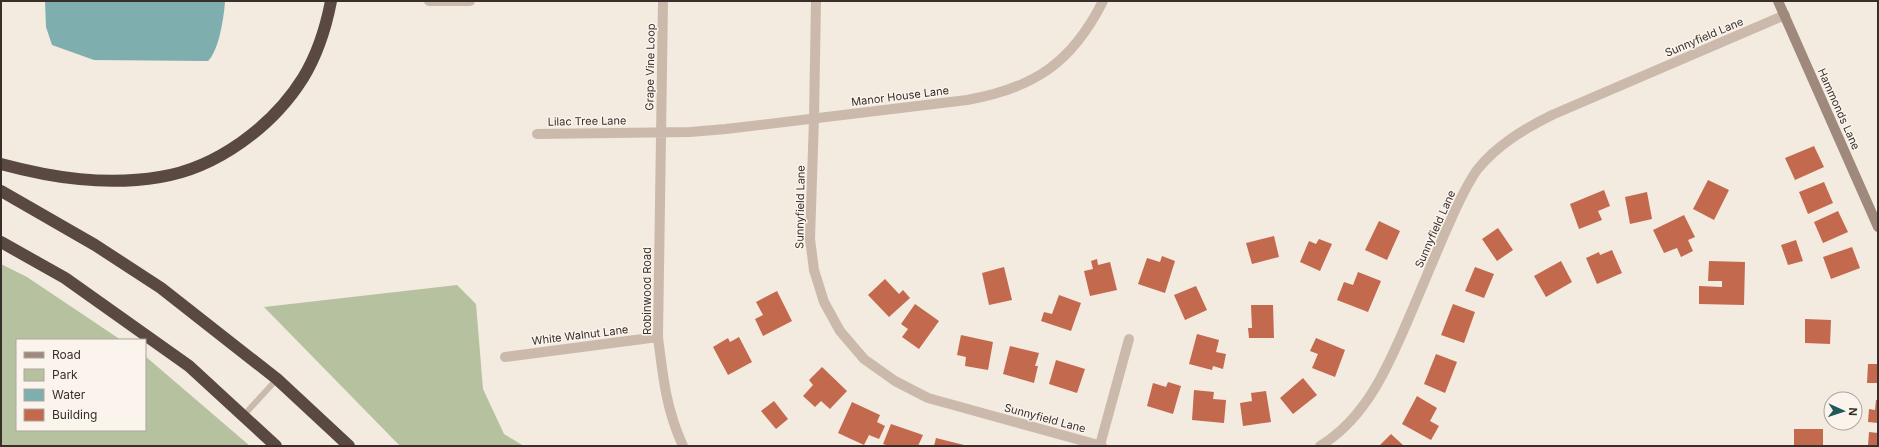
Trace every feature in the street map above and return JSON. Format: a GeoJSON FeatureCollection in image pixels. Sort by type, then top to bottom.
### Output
{"type":"FeatureCollection","features":[{"type":"Feature","properties":{"kind":"highway"},"geometry":{"type":"LineString","coordinates":[[1,164],[65,178],[97,181],[131,180],[161,177],[190,169],[217,157],[246,138],[268,120],[304,77],[319,43],[331,1]]}},
{"type":"Feature","properties":{"kind":"highway"},"geometry":{"type":"LineString","coordinates":[[1,191],[95,245],[162,288],[277,379],[349,446]]}},
{"type":"Feature","properties":{"kind":"highway"},"geometry":{"type":"LineString","coordinates":[[1,242],[65,278],[189,366],[276,446]]}},
{"type":"Feature","properties":{"kind":"street"},"geometry":{"type":"LineString","coordinates":[[429,1],[470,1]]}},
{"type":"Feature","properties":{"kind":"street","name":"Grape Vine Loop"},"geometry":{"type":"LineString","coordinates":[[661,133],[663,1]]}},
{"type":"Feature","properties":{"kind":"street","name":"Sunnyfield Lane"},"geometry":{"type":"LineString","coordinates":[[816,1],[810,239],[813,262],[824,302],[840,332],[864,359],[895,381],[928,398],[959,408],[1101,446]]}},
{"type":"Feature","properties":{"kind":"street","name":"Manor House Lane"},"geometry":{"type":"LineString","coordinates":[[661,133],[726,129],[967,100],[997,95],[1024,85],[1050,68],[1074,47],[1092,22],[1103,1]]}},
{"type":"Feature","properties":{"kind":"street","name":"Hammonds Lane"},"geometry":{"type":"LineString","coordinates":[[1778,1],[1878,227]]}},
{"type":"Feature","properties":{"kind":"street","name":"Sunnyfield Lane"},"geometry":{"type":"LineString","coordinates":[[1320,446],[1329,441],[1361,410],[1383,377],[1460,200],[1478,170],[1498,148],[1523,130],[1552,115],[1785,15]]}},
{"type":"Feature","properties":{"kind":"street","name":"Lilac Tree Lane"},"geometry":{"type":"LineString","coordinates":[[537,134],[661,133]]}},
{"type":"Feature","properties":{"kind":"street","name":"Robinwood Road"},"geometry":{"type":"LineString","coordinates":[[661,133],[658,337],[663,380],[672,422],[683,446]]}},
{"type":"Feature","properties":{"kind":"street","name":"White Walnut Lane"},"geometry":{"type":"LineString","coordinates":[[505,356],[658,337]]}},
{"type":"Feature","properties":{"kind":"street"},"geometry":{"type":"LineString","coordinates":[[1101,446],[1129,339]]}},
{"type":"Feature","properties":{"kind":"lane"},"geometry":{"type":"LineString","coordinates":[[244,415],[277,379]]}},
{"type":"Feature","properties":{"kind":"green space"},"geometry":{"type":"Polygon","coordinates":[[[1,264],[27,277],[120,339],[16,339],[16,431],[146,431],[146,357],[250,446],[1,446],[1,264]]]}},
{"type":"Feature","properties":{"kind":"green space"},"geometry":{"type":"Polygon","coordinates":[[[457,285],[476,304],[483,389],[504,434],[524,446],[400,446],[264,307],[457,285]]]}},
{"type":"Feature","properties":{"kind":"water"},"geometry":{"type":"Polygon","coordinates":[[[45,1],[225,1],[218,41],[212,56],[208,61],[94,60],[52,45],[46,27],[45,1]]]}},
{"type":"Feature","properties":{"kind":"building"},"geometry":{"type":"Polygon","coordinates":[[[1814,146],[1824,167],[1795,180],[1785,158],[1814,146]]]}},
{"type":"Feature","properties":{"kind":"building"},"geometry":{"type":"Polygon","coordinates":[[[1708,180],[1729,190],[1714,220],[1693,209],[1708,180]]]}},
{"type":"Feature","properties":{"kind":"building"},"geometry":{"type":"Polygon","coordinates":[[[1824,182],[1833,203],[1808,214],[1799,192],[1824,182]]]}},
{"type":"Feature","properties":{"kind":"building"},"geometry":{"type":"Polygon","coordinates":[[[1604,190],[1610,206],[1598,211],[1602,220],[1579,229],[1570,204],[1604,190]]]}},
{"type":"Feature","properties":{"kind":"building"},"geometry":{"type":"Polygon","coordinates":[[[1647,192],[1652,219],[1630,224],[1625,197],[1647,192]]]}},
{"type":"Feature","properties":{"kind":"building"},"geometry":{"type":"Polygon","coordinates":[[[1838,211],[1848,232],[1823,243],[1814,222],[1838,211]]]}},
{"type":"Feature","properties":{"kind":"building"},"geometry":{"type":"Polygon","coordinates":[[[1684,215],[1695,237],[1688,240],[1693,251],[1681,257],[1677,248],[1664,253],[1653,230],[1684,215]]]}},
{"type":"Feature","properties":{"kind":"building"},"geometry":{"type":"Polygon","coordinates":[[[1379,221],[1400,231],[1387,260],[1365,250],[1379,221]]]}},
{"type":"Feature","properties":{"kind":"building"},"geometry":{"type":"Polygon","coordinates":[[[1498,228],[1513,250],[1497,261],[1482,239],[1498,228]]]}},
{"type":"Feature","properties":{"kind":"building"},"geometry":{"type":"Polygon","coordinates":[[[1274,236],[1279,257],[1252,264],[1246,243],[1274,236]]]}},
{"type":"Feature","properties":{"kind":"building"},"geometry":{"type":"Polygon","coordinates":[[[1319,239],[1332,244],[1320,271],[1300,262],[1309,241],[1316,244],[1319,239]]]}},
{"type":"Feature","properties":{"kind":"building"},"geometry":{"type":"Polygon","coordinates":[[[1796,240],[1803,261],[1788,265],[1781,245],[1796,240]]]}},
{"type":"Feature","properties":{"kind":"building"},"geometry":{"type":"Polygon","coordinates":[[[1852,247],[1860,268],[1831,279],[1823,257],[1852,247]]]}},
{"type":"Feature","properties":{"kind":"building"},"geometry":{"type":"Polygon","coordinates":[[[1612,250],[1622,273],[1597,284],[1586,258],[1599,252],[1600,255],[1612,250]]]}},
{"type":"Feature","properties":{"kind":"building"},"geometry":{"type":"Polygon","coordinates":[[[1162,256],[1175,261],[1165,293],[1138,284],[1147,258],[1160,262],[1162,256]]]}},
{"type":"Feature","properties":{"kind":"building"},"geometry":{"type":"Polygon","coordinates":[[[1097,259],[1098,265],[1110,262],[1117,290],[1090,296],[1084,271],[1093,269],[1091,261],[1097,259]]]}},
{"type":"Feature","properties":{"kind":"building"},"geometry":{"type":"Polygon","coordinates":[[[1561,261],[1572,282],[1546,297],[1534,276],[1561,261]]]}},
{"type":"Feature","properties":{"kind":"building"},"geometry":{"type":"Polygon","coordinates":[[[1709,261],[1745,262],[1744,305],[1699,304],[1699,286],[1722,287],[1722,281],[1708,281],[1709,261]]]}},
{"type":"Feature","properties":{"kind":"building"},"geometry":{"type":"Polygon","coordinates":[[[1004,267],[1012,300],[989,305],[982,273],[1004,267]]]}},
{"type":"Feature","properties":{"kind":"building"},"geometry":{"type":"Polygon","coordinates":[[[1475,267],[1494,274],[1484,298],[1465,291],[1475,267]]]}},
{"type":"Feature","properties":{"kind":"building"},"geometry":{"type":"Polygon","coordinates":[[[1358,272],[1381,281],[1368,312],[1337,300],[1344,282],[1353,285],[1358,272]]]}},
{"type":"Feature","properties":{"kind":"building"},"geometry":{"type":"Polygon","coordinates":[[[885,279],[899,294],[903,290],[910,298],[889,317],[868,295],[885,279]]]}},
{"type":"Feature","properties":{"kind":"building"},"geometry":{"type":"Polygon","coordinates":[[[1196,286],[1207,310],[1185,320],[1174,295],[1196,286]]]}},
{"type":"Feature","properties":{"kind":"building"},"geometry":{"type":"Polygon","coordinates":[[[777,291],[792,321],[763,336],[755,319],[763,315],[756,302],[777,291]]]}},
{"type":"Feature","properties":{"kind":"building"},"geometry":{"type":"Polygon","coordinates":[[[1059,295],[1081,303],[1071,331],[1041,321],[1044,312],[1052,314],[1059,295]]]}},
{"type":"Feature","properties":{"kind":"building"},"geometry":{"type":"Polygon","coordinates":[[[915,304],[939,321],[919,349],[902,337],[908,329],[901,324],[915,304]]]}},
{"type":"Feature","properties":{"kind":"building"},"geometry":{"type":"Polygon","coordinates":[[[1453,304],[1475,312],[1464,343],[1441,335],[1453,304]]]}},
{"type":"Feature","properties":{"kind":"building"},"geometry":{"type":"Polygon","coordinates":[[[1251,305],[1273,305],[1274,338],[1249,338],[1248,328],[1252,328],[1251,305]]]}},
{"type":"Feature","properties":{"kind":"building"},"geometry":{"type":"Polygon","coordinates":[[[1805,319],[1831,320],[1830,344],[1805,343],[1805,319]]]}},
{"type":"Feature","properties":{"kind":"building"},"geometry":{"type":"Polygon","coordinates":[[[1197,334],[1219,340],[1216,352],[1226,354],[1223,369],[1213,366],[1212,370],[1189,364],[1197,334]]]}},
{"type":"Feature","properties":{"kind":"building"},"geometry":{"type":"Polygon","coordinates":[[[961,335],[993,342],[988,370],[965,366],[966,357],[957,355],[961,335]]]}},
{"type":"Feature","properties":{"kind":"building"},"geometry":{"type":"Polygon","coordinates":[[[739,337],[752,362],[728,375],[713,347],[728,338],[730,342],[739,337]]]}},
{"type":"Feature","properties":{"kind":"building"},"geometry":{"type":"Polygon","coordinates":[[[1316,338],[1345,350],[1335,377],[1312,368],[1318,354],[1310,351],[1316,338]]]}},
{"type":"Feature","properties":{"kind":"building"},"geometry":{"type":"Polygon","coordinates":[[[1010,346],[1039,353],[1035,366],[1038,366],[1034,383],[1003,374],[1010,346]]]}},
{"type":"Feature","properties":{"kind":"building"},"geometry":{"type":"Polygon","coordinates":[[[1436,354],[1457,362],[1445,393],[1424,384],[1436,354]]]}},
{"type":"Feature","properties":{"kind":"building"},"geometry":{"type":"Polygon","coordinates":[[[1056,360],[1085,369],[1077,393],[1049,384],[1056,360]]]}},
{"type":"Feature","properties":{"kind":"building"},"geometry":{"type":"Polygon","coordinates":[[[1868,364],[1878,364],[1878,383],[1867,383],[1868,364]]]}},
{"type":"Feature","properties":{"kind":"building"},"geometry":{"type":"Polygon","coordinates":[[[822,367],[847,391],[830,409],[821,401],[815,407],[803,396],[813,385],[809,380],[822,367]]]}},
{"type":"Feature","properties":{"kind":"building"},"geometry":{"type":"Polygon","coordinates":[[[1303,378],[1317,395],[1293,414],[1280,398],[1303,378]]]}},
{"type":"Feature","properties":{"kind":"building"},"geometry":{"type":"Polygon","coordinates":[[[1168,382],[1181,386],[1173,414],[1147,406],[1153,383],[1166,387],[1168,382]]]}},
{"type":"Feature","properties":{"kind":"building"},"geometry":{"type":"Polygon","coordinates":[[[1194,390],[1214,392],[1213,399],[1226,400],[1224,423],[1192,420],[1194,390]]]}},
{"type":"Feature","properties":{"kind":"building"},"geometry":{"type":"Polygon","coordinates":[[[1266,391],[1271,422],[1243,426],[1240,403],[1252,401],[1251,393],[1266,391]]]}},
{"type":"Feature","properties":{"kind":"building"},"geometry":{"type":"Polygon","coordinates":[[[1417,396],[1437,408],[1430,421],[1439,426],[1431,440],[1402,424],[1417,396]]]}},
{"type":"Feature","properties":{"kind":"building"},"geometry":{"type":"Polygon","coordinates":[[[1876,400],[1878,400],[1878,423],[1868,422],[1869,409],[1875,410],[1876,400]]]}},
{"type":"Feature","properties":{"kind":"building"},"geometry":{"type":"Polygon","coordinates":[[[774,401],[788,419],[776,429],[761,411],[774,401]]]}},
{"type":"Feature","properties":{"kind":"building"},"geometry":{"type":"Polygon","coordinates":[[[852,402],[880,415],[877,422],[885,426],[879,439],[869,435],[864,445],[838,433],[852,402]]]}},
{"type":"Feature","properties":{"kind":"building"},"geometry":{"type":"Polygon","coordinates":[[[891,424],[923,435],[918,446],[889,446],[883,444],[891,424]]]}},
{"type":"Feature","properties":{"kind":"building"},"geometry":{"type":"Polygon","coordinates":[[[1794,429],[1823,429],[1823,446],[1794,446],[1794,429]]]}},
{"type":"Feature","properties":{"kind":"building"},"geometry":{"type":"Polygon","coordinates":[[[1869,432],[1878,433],[1878,446],[1868,446],[1869,432]]]}},
{"type":"Feature","properties":{"kind":"building"},"geometry":{"type":"Polygon","coordinates":[[[1391,434],[1404,446],[1379,446],[1391,434]]]}},
{"type":"Feature","properties":{"kind":"building"},"geometry":{"type":"Polygon","coordinates":[[[936,438],[964,445],[964,446],[934,446],[936,438]]]}}]}
